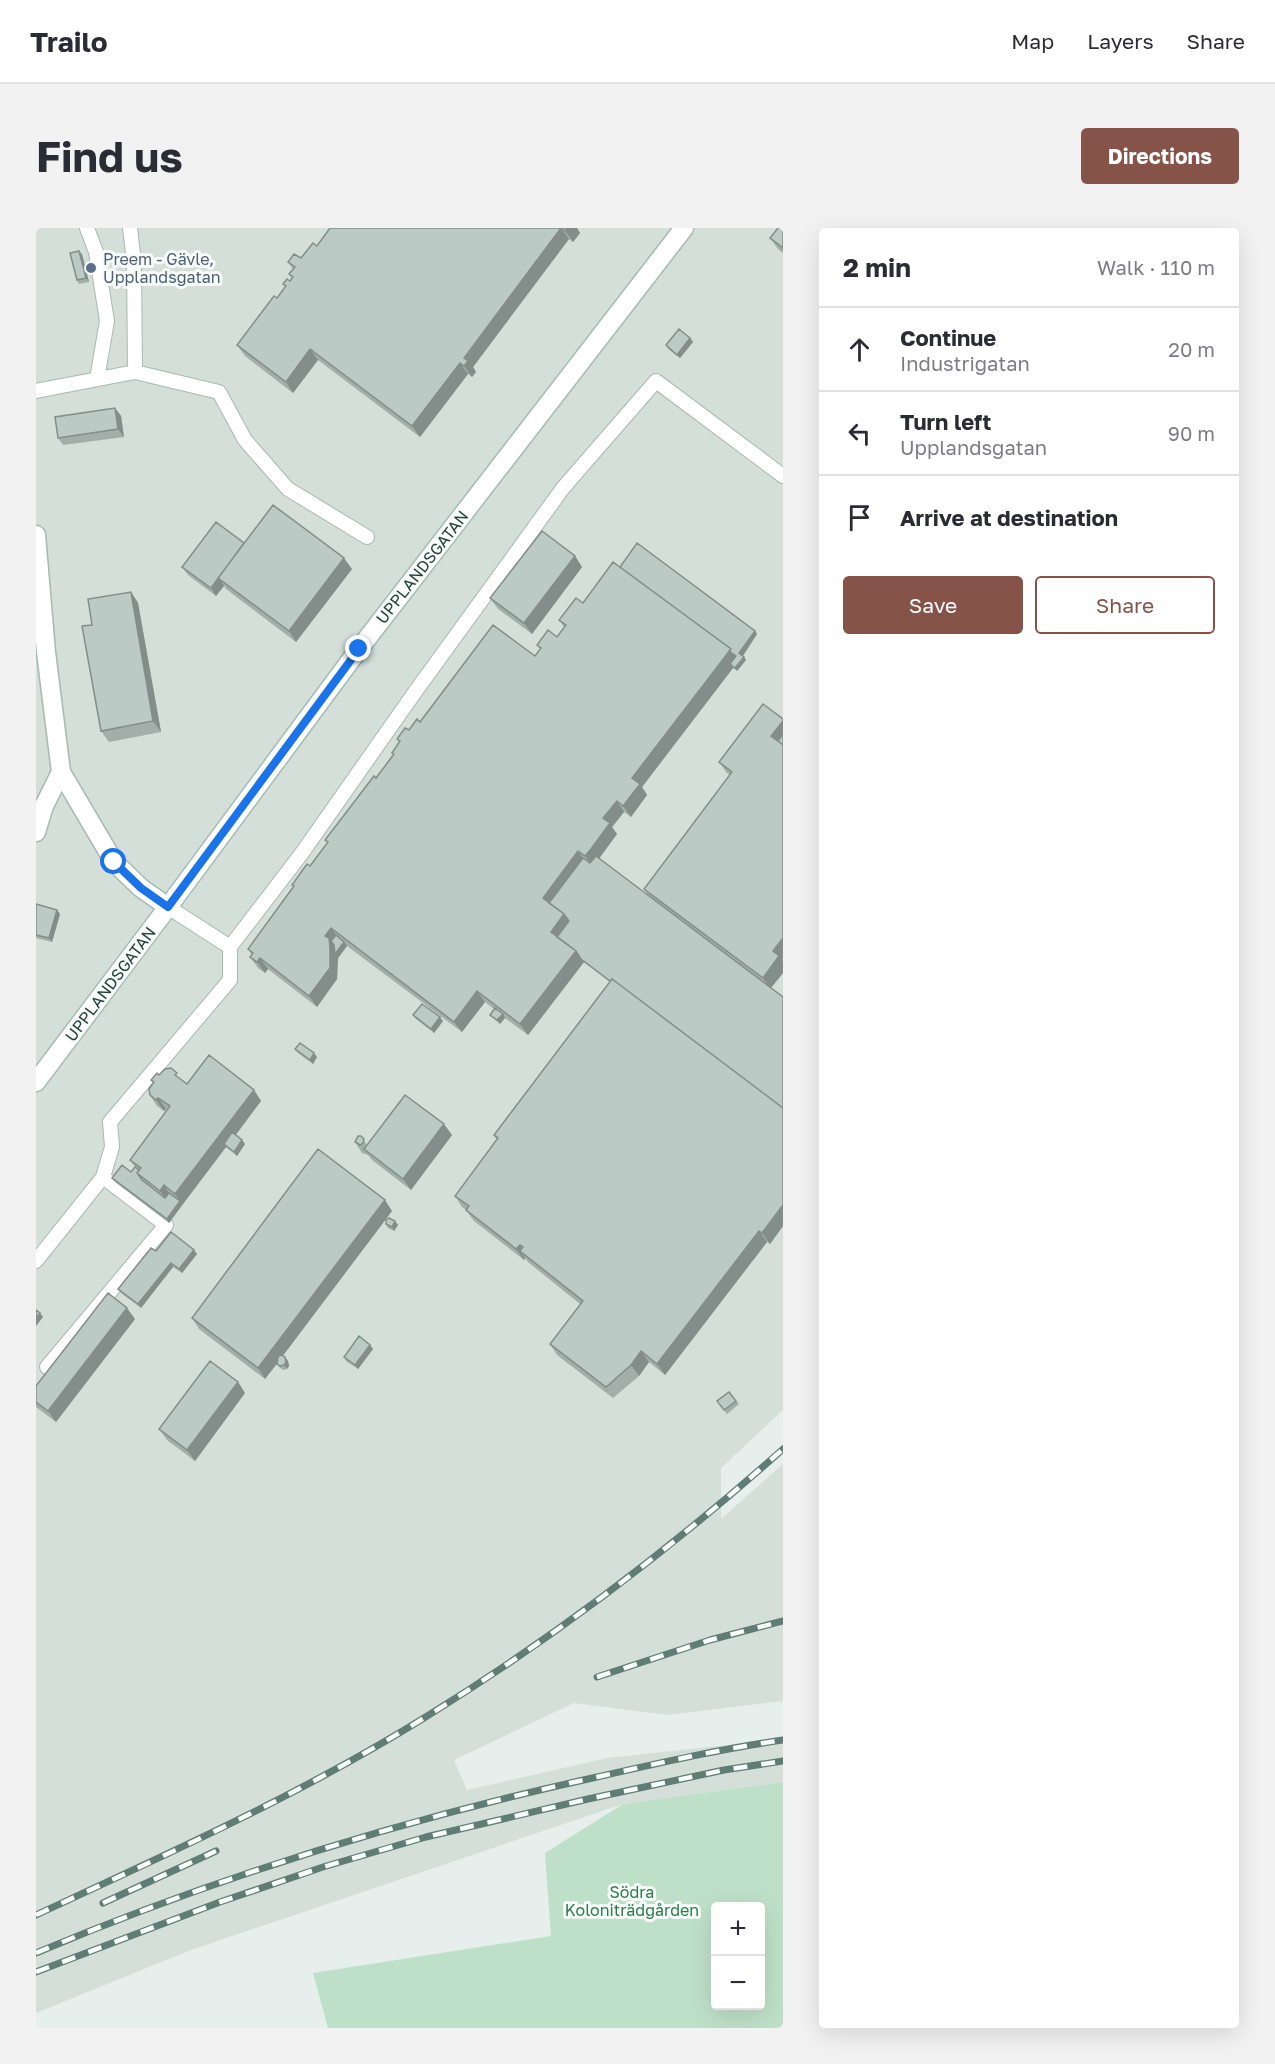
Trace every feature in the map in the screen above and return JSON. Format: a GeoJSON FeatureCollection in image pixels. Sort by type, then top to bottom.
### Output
{"type":"FeatureCollection","features":[{"type":"Feature","properties":{"kind":"main road","name":"UPPLANDSGATAN"},"geometry":{"type":"LineString","coordinates":[[36,1082],[359,649],[684,228]]}},
{"type":"Feature","properties":{"kind":"main road"},"geometry":{"type":"LineString","coordinates":[[36,535],[46,652],[61,772],[114,862],[141,888],[168,907]]}},
{"type":"Feature","properties":{"kind":"main road"},"geometry":{"type":"LineString","coordinates":[[36,832],[44,806],[61,772]]}},
{"type":"Feature","properties":{"kind":"lane"},"geometry":{"type":"LineString","coordinates":[[87,228],[96,252],[107,321],[97,379]]}},
{"type":"Feature","properties":{"kind":"lane"},"geometry":{"type":"LineString","coordinates":[[130,228],[134,262],[135,372]]}},
{"type":"Feature","properties":{"kind":"lane"},"geometry":{"type":"LineString","coordinates":[[36,391],[135,372],[219,392],[244,440],[288,489],[367,537]]}},
{"type":"Feature","properties":{"kind":"lane"},"geometry":{"type":"LineString","coordinates":[[36,1261],[103,1177],[112,1147],[110,1122],[230,980],[230,947],[302,853],[563,488],[656,381],[783,476]]}},
{"type":"Feature","properties":{"kind":"lane"},"geometry":{"type":"LineString","coordinates":[[168,907],[230,947]]}},
{"type":"Feature","properties":{"kind":"lane"},"geometry":{"type":"LineString","coordinates":[[47,1367],[166,1225],[103,1177]]}},
{"type":"Feature","properties":{"kind":"shaded area"},"geometry":{"type":"Polygon","coordinates":[[[36,228],[783,228],[783,1410],[721,1468],[721,1519],[783,1464],[783,1701],[667,1715],[574,1703],[454,1760],[467,1790],[607,1758],[783,1739],[783,1782],[623,1804],[191,1950],[36,2013],[36,228]]]}},
{"type":"Feature","properties":{"kind":"green space","name":"Södra Koloniträdgården"},"geometry":{"type":"Polygon","coordinates":[[[783,1782],[783,2028],[328,2028],[313,1973],[551,1936],[545,1853],[623,1804],[783,1782]]]}},
{"type":"Feature","properties":{"kind":"building"},"geometry":{"type":"Polygon","coordinates":[[[330,228],[561,228],[464,358],[468,361],[464,366],[460,363],[412,426],[310,349],[286,382],[237,345],[274,296],[277,298],[286,286],[283,284],[287,279],[290,281],[293,277],[289,274],[295,267],[288,262],[294,254],[301,258],[313,243],[317,246],[330,228]]]}},
{"type":"Feature","properties":{"kind":"building"},"geometry":{"type":"Polygon","coordinates":[[[778,228],[783,228],[783,248],[770,238],[778,228]]]}},
{"type":"Feature","properties":{"kind":"building"},"geometry":{"type":"Polygon","coordinates":[[[79,251],[86,278],[77,280],[70,253],[79,251]]]}},
{"type":"Feature","properties":{"kind":"building"},"geometry":{"type":"Polygon","coordinates":[[[679,329],[690,338],[677,355],[666,345],[679,329]]]}},
{"type":"Feature","properties":{"kind":"building"},"geometry":{"type":"Polygon","coordinates":[[[115,408],[118,429],[58,438],[55,417],[115,408]]]}},
{"type":"Feature","properties":{"kind":"building"},"geometry":{"type":"Polygon","coordinates":[[[273,505],[344,558],[289,631],[218,578],[273,505]]]}},
{"type":"Feature","properties":{"kind":"building"},"geometry":{"type":"Polygon","coordinates":[[[216,522],[244,543],[211,588],[182,567],[216,522]]]}},
{"type":"Feature","properties":{"kind":"building"},"geometry":{"type":"Polygon","coordinates":[[[542,531],[575,556],[524,623],[490,598],[542,531]]]}},
{"type":"Feature","properties":{"kind":"building"},"geometry":{"type":"Polygon","coordinates":[[[637,543],[755,631],[739,653],[744,657],[735,668],[730,664],[736,656],[729,651],[731,649],[620,567],[637,543]]]}},
{"type":"Feature","properties":{"kind":"building"},"geometry":{"type":"Polygon","coordinates":[[[613,562],[731,649],[632,778],[640,784],[623,806],[617,801],[603,818],[610,823],[591,849],[585,856],[578,851],[543,898],[564,914],[551,932],[576,951],[520,1024],[477,991],[454,1022],[331,928],[325,936],[329,938],[330,968],[309,996],[260,958],[257,962],[250,957],[253,953],[248,949],[294,886],[292,885],[307,864],[310,866],[328,842],[325,840],[374,776],[376,778],[394,754],[392,753],[400,741],[397,739],[405,728],[409,730],[417,719],[420,722],[493,625],[535,656],[541,648],[537,645],[548,630],[557,637],[566,625],[559,620],[576,598],[583,603],[613,562]]]}},
{"type":"Feature","properties":{"kind":"building"},"geometry":{"type":"Polygon","coordinates":[[[131,592],[153,721],[101,731],[82,626],[92,625],[88,599],[131,592]]]}},
{"type":"Feature","properties":{"kind":"building"},"geometry":{"type":"Polygon","coordinates":[[[763,704],[783,719],[771,736],[783,745],[783,938],[773,951],[779,956],[763,978],[644,889],[732,772],[719,762],[763,704]]]}},
{"type":"Feature","properties":{"kind":"building"},"geometry":{"type":"Polygon","coordinates":[[[783,734],[783,745],[778,741],[783,734]]]}},
{"type":"Feature","properties":{"kind":"building"},"geometry":{"type":"Polygon","coordinates":[[[596,856],[783,997],[783,1108],[612,979],[610,981],[557,937],[569,921],[564,914],[549,903],[583,858],[590,863],[596,856]]]}},
{"type":"Feature","properties":{"kind":"building"},"geometry":{"type":"Polygon","coordinates":[[[36,904],[57,910],[49,938],[36,935],[36,904]]]}},
{"type":"Feature","properties":{"kind":"building"},"geometry":{"type":"Polygon","coordinates":[[[336,935],[344,942],[335,954],[331,941],[336,935]]]}},
{"type":"Feature","properties":{"kind":"building"},"geometry":{"type":"Polygon","coordinates":[[[612,979],[783,1108],[783,1205],[762,1233],[759,1231],[657,1364],[641,1351],[631,1365],[606,1387],[550,1344],[583,1301],[520,1251],[523,1247],[520,1245],[516,1249],[466,1210],[469,1206],[455,1196],[498,1138],[494,1135],[612,979]]]}},
{"type":"Feature","properties":{"kind":"building"},"geometry":{"type":"Polygon","coordinates":[[[422,1004],[440,1017],[431,1029],[413,1015],[422,1004]]]}},
{"type":"Feature","properties":{"kind":"building"},"geometry":{"type":"Polygon","coordinates":[[[495,1008],[503,1014],[497,1020],[490,1015],[495,1008]]]}},
{"type":"Feature","properties":{"kind":"building"},"geometry":{"type":"Polygon","coordinates":[[[300,1043],[314,1053],[310,1060],[295,1049],[300,1043]]]}},
{"type":"Feature","properties":{"kind":"building"},"geometry":{"type":"Polygon","coordinates":[[[209,1055],[254,1090],[175,1194],[164,1185],[160,1191],[137,1173],[141,1168],[130,1160],[170,1106],[150,1095],[149,1089],[154,1082],[151,1080],[157,1073],[159,1075],[165,1069],[171,1068],[177,1073],[175,1075],[187,1084],[209,1055]]]}},
{"type":"Feature","properties":{"kind":"building"},"geometry":{"type":"Polygon","coordinates":[[[405,1095],[444,1124],[403,1179],[364,1149],[405,1095]]]}},
{"type":"Feature","properties":{"kind":"building"},"geometry":{"type":"Polygon","coordinates":[[[232,1132],[242,1140],[234,1152],[224,1144],[232,1132]]]}},
{"type":"Feature","properties":{"kind":"building"},"geometry":{"type":"Polygon","coordinates":[[[358,1136],[364,1139],[360,1145],[355,1142],[358,1136]]]}},
{"type":"Feature","properties":{"kind":"building"},"geometry":{"type":"Polygon","coordinates":[[[318,1149],[385,1200],[258,1368],[192,1318],[318,1149]]]}},
{"type":"Feature","properties":{"kind":"building"},"geometry":{"type":"Polygon","coordinates":[[[122,1165],[131,1172],[135,1167],[139,1170],[137,1173],[142,1180],[165,1198],[169,1193],[180,1201],[167,1219],[112,1178],[122,1165]]]}},
{"type":"Feature","properties":{"kind":"building"},"geometry":{"type":"Polygon","coordinates":[[[389,1218],[395,1221],[392,1227],[386,1224],[389,1218]]]}},
{"type":"Feature","properties":{"kind":"building"},"geometry":{"type":"Polygon","coordinates":[[[171,1232],[194,1250],[179,1269],[171,1263],[138,1304],[118,1289],[151,1248],[156,1251],[171,1232]]]}},
{"type":"Feature","properties":{"kind":"building"},"geometry":{"type":"Polygon","coordinates":[[[108,1293],[127,1308],[48,1411],[36,1402],[36,1386],[108,1293]]]}},
{"type":"Feature","properties":{"kind":"building"},"geometry":{"type":"Polygon","coordinates":[[[359,1336],[370,1345],[355,1365],[344,1357],[359,1336]]]}},
{"type":"Feature","properties":{"kind":"building"},"geometry":{"type":"Polygon","coordinates":[[[281,1355],[285,1357],[286,1362],[280,1366],[277,1364],[278,1357],[281,1355]]]}},
{"type":"Feature","properties":{"kind":"building"},"geometry":{"type":"Polygon","coordinates":[[[210,1361],[238,1382],[187,1450],[159,1429],[210,1361]]]}},
{"type":"Feature","properties":{"kind":"building"},"geometry":{"type":"Polygon","coordinates":[[[729,1392],[736,1401],[724,1410],[717,1401],[729,1392]]]}},
{"type":"Feature","properties":{"kind":"railway"},"geometry":{"type":"LineString","coordinates":[[36,1915],[282,1798],[424,1718],[518,1657],[610,1591],[698,1522],[783,1449]]}},
{"type":"Feature","properties":{"kind":"railway"},"geometry":{"type":"LineString","coordinates":[[597,1677],[710,1640],[783,1621]]}},
{"type":"Feature","properties":{"kind":"railway"},"geometry":{"type":"LineString","coordinates":[[36,1953],[173,1899],[312,1852],[383,1831],[597,1777],[713,1752],[783,1740]]}},
{"type":"Feature","properties":{"kind":"railway"},"geometry":{"type":"LineString","coordinates":[[36,1972],[220,1902],[323,1867],[426,1837],[724,1770],[783,1761]]}},
{"type":"Feature","properties":{"kind":"railway"},"geometry":{"type":"LineString","coordinates":[[103,1903],[216,1851]]}},
{"type":"Feature","properties":{"kind":"place","name":"Preem - Gävle, Upplandsgatan"},"geometry":{"type":"Point","coordinates":[91,268]}},
{"type":"Feature","properties":{"kind":"route"},"geometry":{"type":"LineString","coordinates":[[114,862],[141,888],[168,907],[359,649]]}}]}
